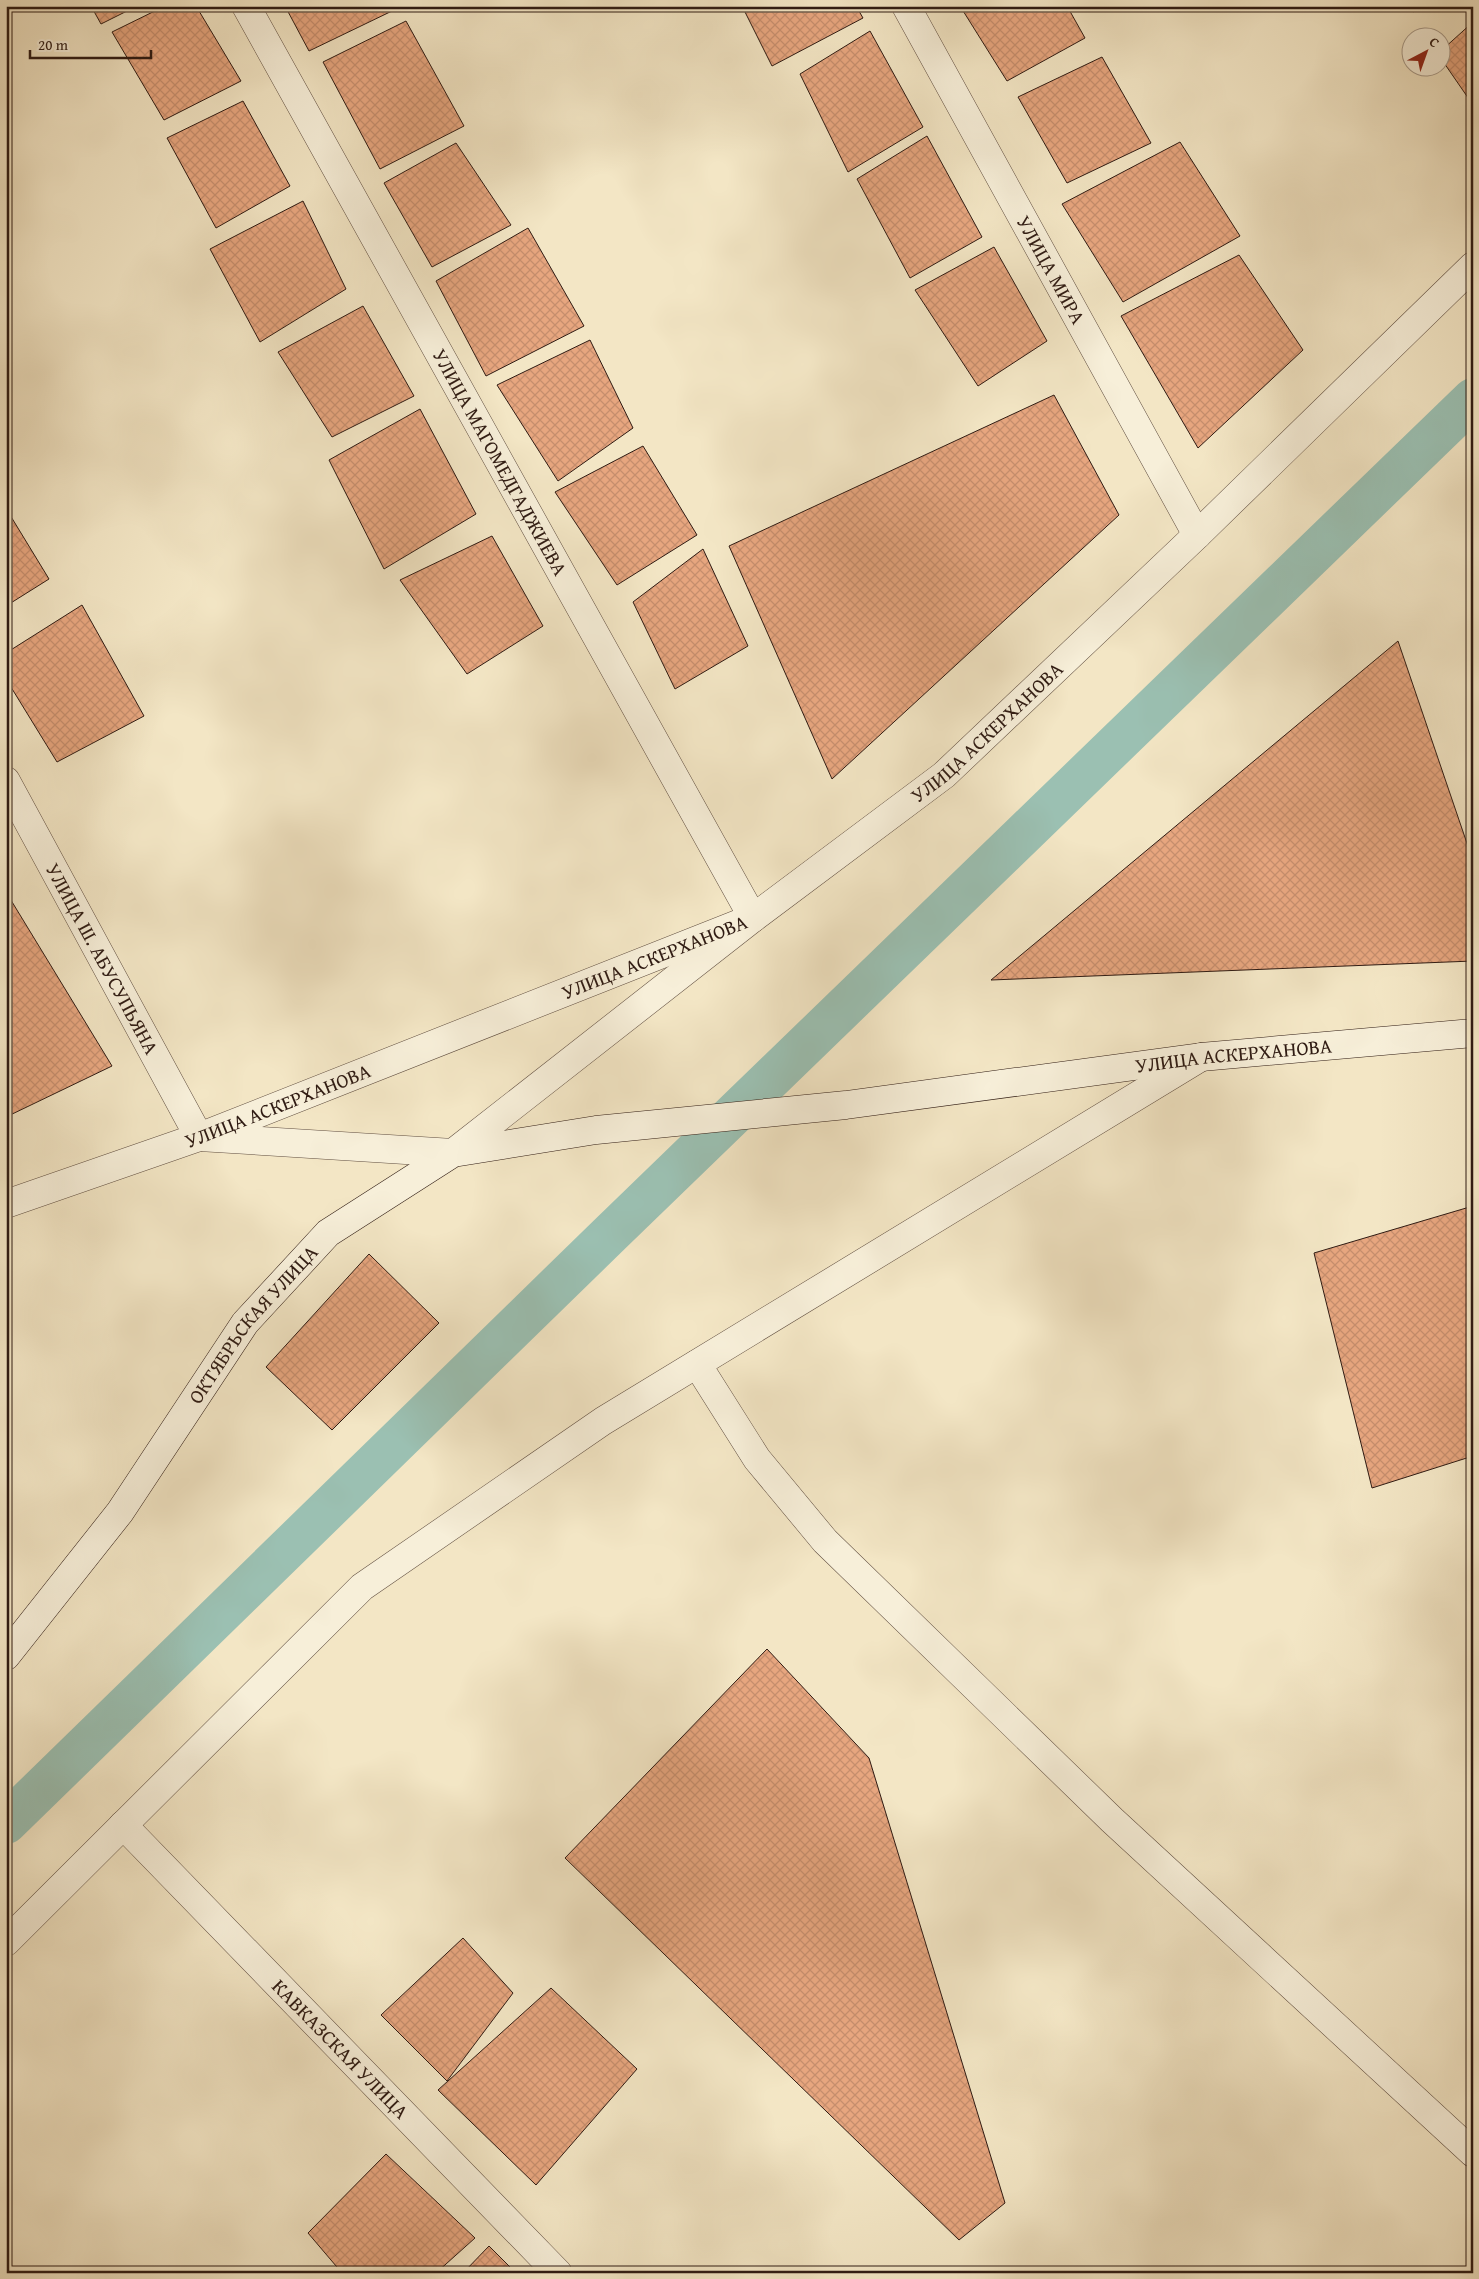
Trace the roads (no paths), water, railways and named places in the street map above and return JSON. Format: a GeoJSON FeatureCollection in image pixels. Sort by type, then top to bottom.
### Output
{"type":"FeatureCollection","features":[{"type":"Feature","properties":{"kind":"street","name":"УЛИЦА МАГОМЕДГАДЖИЕВА"},"geometry":{"type":"LineString","coordinates":[[246,6],[754,918]]}},
{"type":"Feature","properties":{"kind":"street","name":"УЛИЦА МИРА"},"geometry":{"type":"LineString","coordinates":[[906,6],[1197,535]]}},
{"type":"Feature","properties":{"kind":"street","name":"УЛИЦА АСКЕРХАНОВА"},"geometry":{"type":"LineString","coordinates":[[6,1204],[199,1137],[754,918],[944,775],[1197,535],[1473,266]]}},
{"type":"Feature","properties":{"kind":"street","name":"УЛИЦА Ш. АБУСУПЬЯНА"},"geometry":{"type":"LineString","coordinates":[[6,781],[199,1137]]}},
{"type":"Feature","properties":{"kind":"street"},"geometry":{"type":"LineString","coordinates":[[199,1137],[452,1153],[754,918]]}},
{"type":"Feature","properties":{"kind":"street","name":"УЛИЦА АСКЕРХАНОВА"},"geometry":{"type":"LineString","coordinates":[[596,1130],[846,1105],[1201,1057],[1473,1033]]}},
{"type":"Feature","properties":{"kind":"street"},"geometry":{"type":"LineString","coordinates":[[6,1942],[362,1587],[604,1421],[1201,1057]]}},
{"type":"Feature","properties":{"kind":"street","name":"ОКТЯБРЬСКАЯ УЛИЦА"},"geometry":{"type":"LineString","coordinates":[[6,1656],[120,1512],[245,1323],[328,1233],[452,1153],[596,1130]]}},
{"type":"Feature","properties":{"kind":"street"},"geometry":{"type":"LineString","coordinates":[[697,1364],[757,1459],[825,1540],[1112,1820],[1473,2153]]}},
{"type":"Feature","properties":{"kind":"street","name":"КАВКАЗСКАЯ УЛИЦА"},"geometry":{"type":"LineString","coordinates":[[123,1826],[558,2273]]}},
{"type":"Feature","properties":{"kind":"waterway"},"geometry":{"type":"LineString","coordinates":[[6,1823],[609,1235],[1473,399]]}}]}
